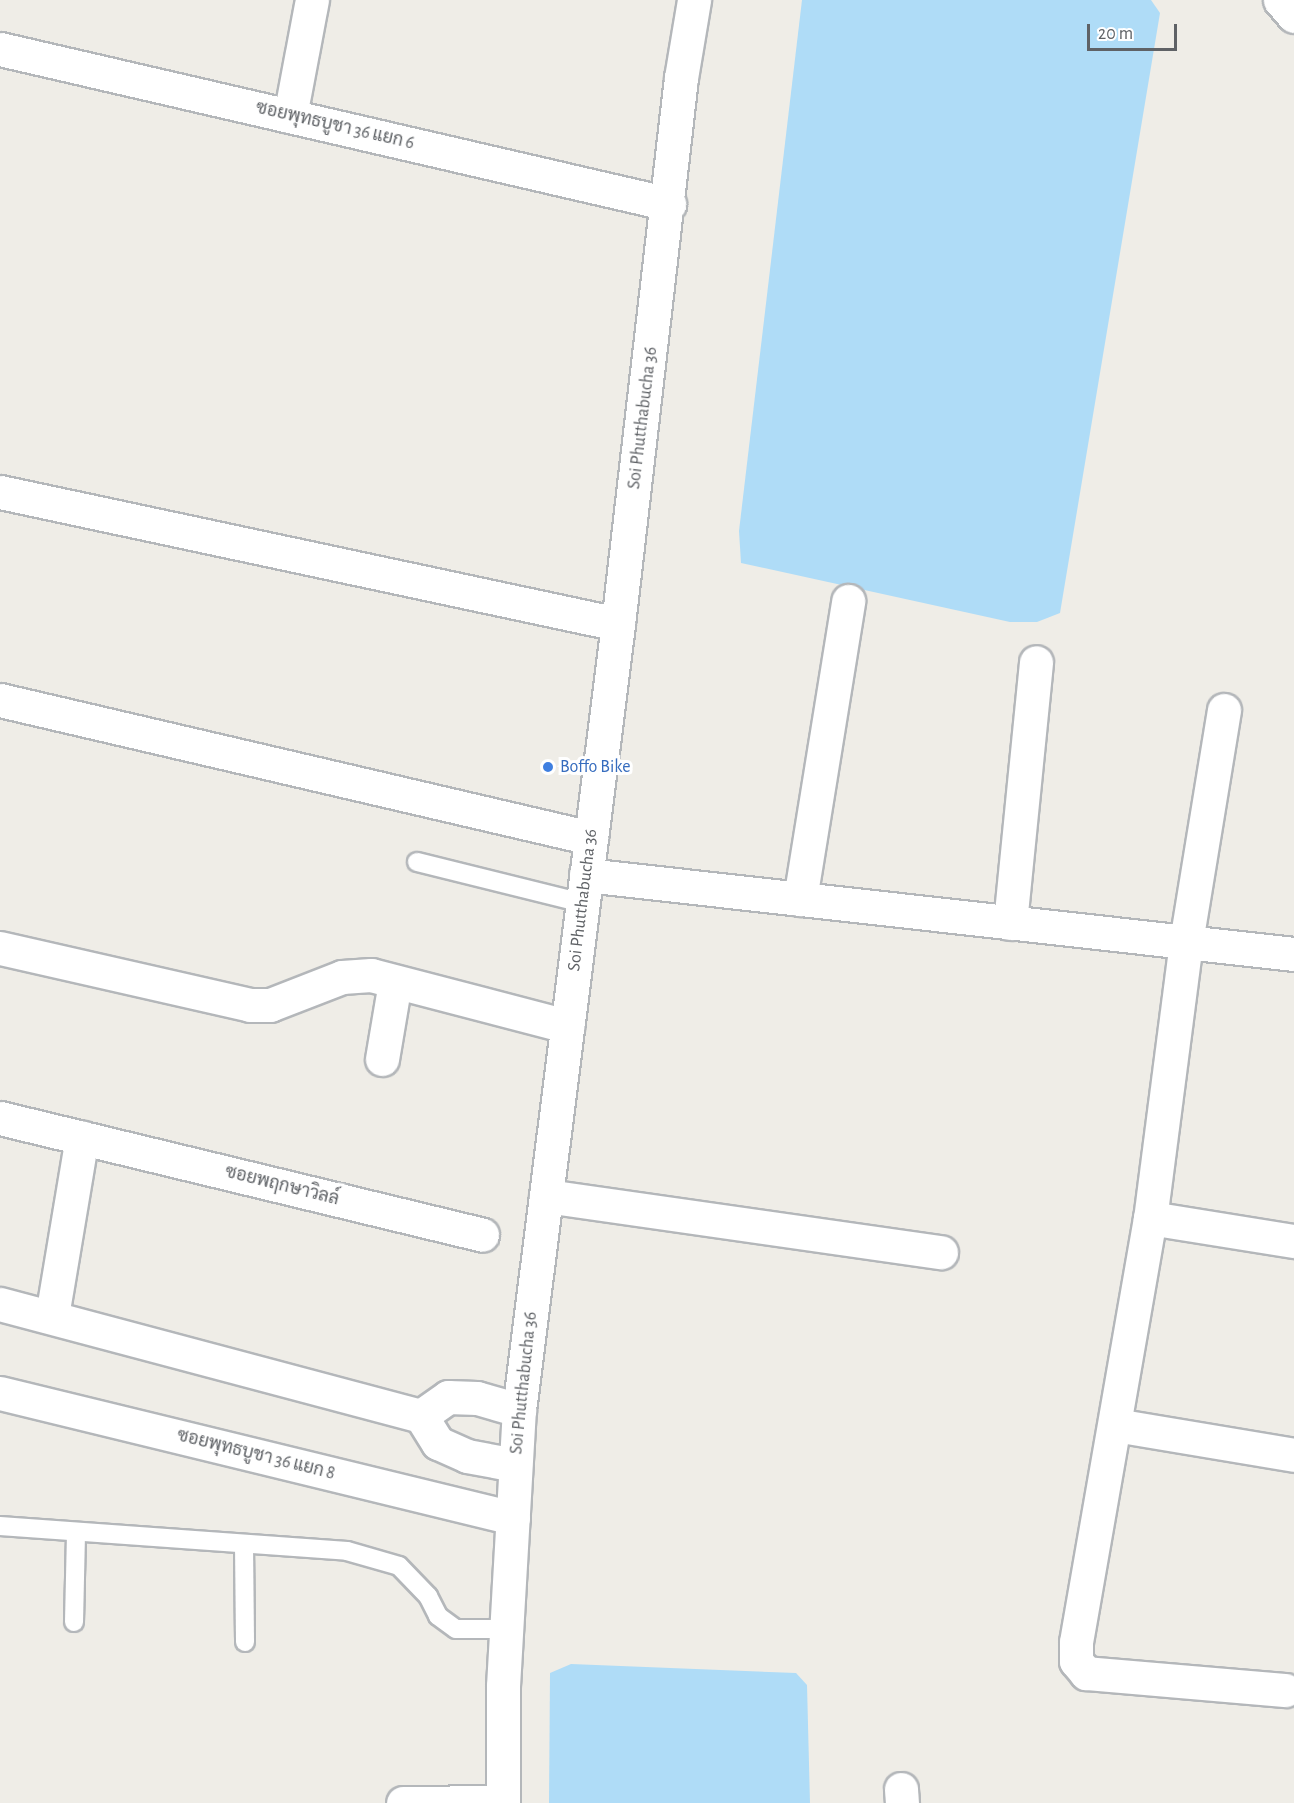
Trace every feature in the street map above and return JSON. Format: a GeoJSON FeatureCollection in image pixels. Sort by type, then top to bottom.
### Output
{"type":"FeatureCollection","features":[{"type":"Feature","properties":{"kind":"street"},"geometry":{"type":"LineString","coordinates":[[290,116],[312,0]]}},
{"type":"Feature","properties":{"kind":"street","name":"Soi Phutthabucha 36"},"geometry":{"type":"LineString","coordinates":[[503,1803],[506,1629],[519,1410],[618,624],[669,204],[681,78],[694,0]]}},
{"type":"Feature","properties":{"kind":"street"},"geometry":{"type":"LineString","coordinates":[[1280,0],[1294,16]]}},
{"type":"Feature","properties":{"kind":"street","name":"ซอยพุทธบูชา 36 แยก 6"},"geometry":{"type":"LineString","coordinates":[[0,49],[669,204]]}},
{"type":"Feature","properties":{"kind":"street"},"geometry":{"type":"LineString","coordinates":[[0,492],[618,624]]}},
{"type":"Feature","properties":{"kind":"street"},"geometry":{"type":"LineString","coordinates":[[800,899],[848,601]]}},
{"type":"Feature","properties":{"kind":"street"},"geometry":{"type":"LineString","coordinates":[[1010,923],[1036,662]]}},
{"type":"Feature","properties":{"kind":"street"},"geometry":{"type":"LineString","coordinates":[[0,700],[591,838]]}},
{"type":"Feature","properties":{"kind":"street"},"geometry":{"type":"LineString","coordinates":[[1224,710],[1186,942],[1150,1218],[1076,1642],[1076,1661],[1086,1673],[1285,1690]]}},
{"type":"Feature","properties":{"kind":"street"},"geometry":{"type":"LineString","coordinates":[[585,889],[800,899],[1294,954]]}},
{"type":"Feature","properties":{"kind":"street"},"geometry":{"type":"LineString","coordinates":[[0,948],[250,1005],[270,1005],[342,977],[371,975],[567,1026]]}},
{"type":"Feature","properties":{"kind":"street"},"geometry":{"type":"LineString","coordinates":[[382,1059],[395,982]]}},
{"type":"Feature","properties":{"kind":"street","name":"ซอยพฤกษาวิลล์"},"geometry":{"type":"LineString","coordinates":[[0,1118],[482,1235]]}},
{"type":"Feature","properties":{"kind":"street"},"geometry":{"type":"LineString","coordinates":[[52,1316],[82,1137]]}},
{"type":"Feature","properties":{"kind":"street"},"geometry":{"type":"LineString","coordinates":[[546,1196],[941,1252]]}},
{"type":"Feature","properties":{"kind":"street"},"geometry":{"type":"LineString","coordinates":[[1150,1218],[1294,1241]]}},
{"type":"Feature","properties":{"kind":"street"},"geometry":{"type":"LineString","coordinates":[[0,1304],[421,1416],[438,1443],[467,1456],[515,1466]]}},
{"type":"Feature","properties":{"kind":"street","name":"ซอยพุทธบูชา 36 แยก 8"},"geometry":{"type":"LineString","coordinates":[[0,1393],[513,1518]]}},
{"type":"Feature","properties":{"kind":"street"},"geometry":{"type":"LineString","coordinates":[[421,1416],[448,1397],[477,1398],[519,1410]]}},
{"type":"Feature","properties":{"kind":"street"},"geometry":{"type":"LineString","coordinates":[[1115,1425],[1294,1455]]}},
{"type":"Feature","properties":{"kind":"street"},"geometry":{"type":"LineString","coordinates":[[403,1803],[503,1803]]}},
{"type":"Feature","properties":{"kind":"lane"},"geometry":{"type":"LineString","coordinates":[[417,862],[585,889]]}},
{"type":"Feature","properties":{"kind":"lane"},"geometry":{"type":"LineString","coordinates":[[0,1526],[347,1551],[399,1566],[428,1596],[438,1616],[456,1629],[506,1629]]}},
{"type":"Feature","properties":{"kind":"lane"},"geometry":{"type":"LineString","coordinates":[[74,1622],[76,1533]]}},
{"type":"Feature","properties":{"kind":"lane"},"geometry":{"type":"LineString","coordinates":[[244,1545],[245,1642]]}},
{"type":"Feature","properties":{"kind":"water"},"geometry":{"type":"Polygon","coordinates":[[[802,0],[1151,0],[1160,13],[1060,613],[1037,622],[1010,622],[741,563],[739,531],[802,0]]]}},
{"type":"Feature","properties":{"kind":"water"},"geometry":{"type":"Polygon","coordinates":[[[571,1664],[796,1673],[807,1685],[810,1803],[549,1803],[550,1673],[571,1664]]]}},
{"type":"Feature","properties":{"kind":"place","name":"Boffo Bike"},"geometry":{"type":"Point","coordinates":[548,767]}}]}
